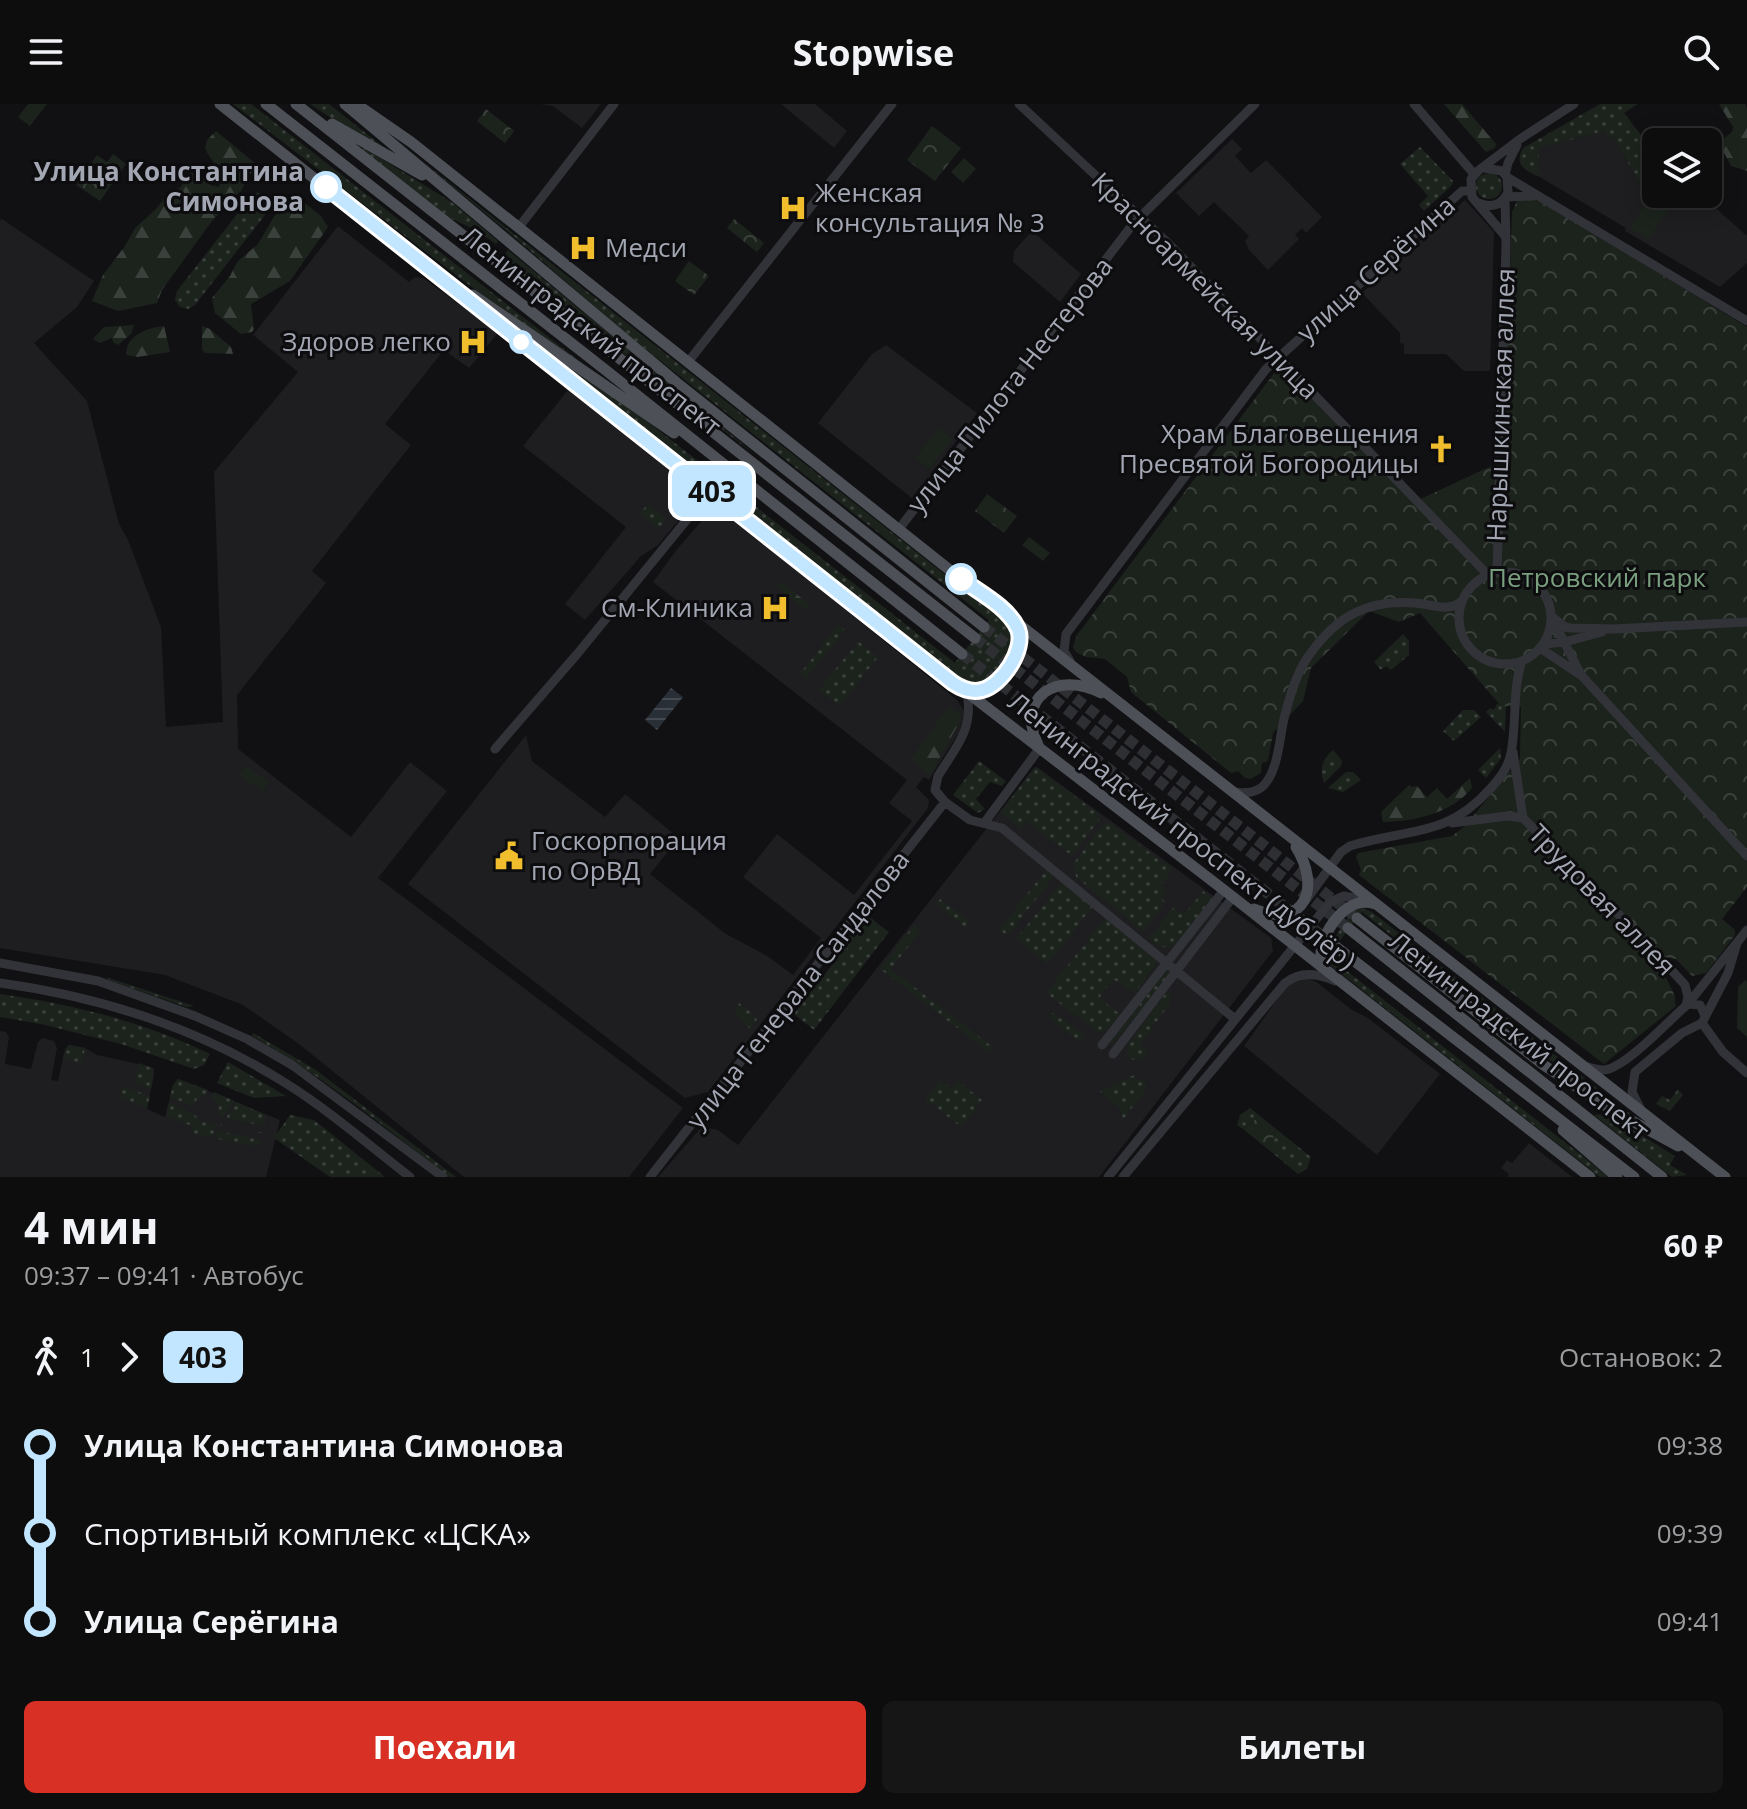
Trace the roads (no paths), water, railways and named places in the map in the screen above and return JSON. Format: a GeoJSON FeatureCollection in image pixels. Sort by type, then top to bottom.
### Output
{"type":"FeatureCollection","features":[{"type":"Feature","properties":{"kind":"main road","name":"Ленинградский проспект (дублёр)"},"geometry":{"type":"LineString","coordinates":[[220,104],[953,683],[1295,945],[1590,1177]]}},
{"type":"Feature","properties":{"kind":"main road","name":"Ленинградский проспект"},"geometry":{"type":"LineString","coordinates":[[266,104],[962,654]]}},
{"type":"Feature","properties":{"kind":"main road"},"geometry":{"type":"LineString","coordinates":[[298,104],[440,185]]}},
{"type":"Feature","properties":{"kind":"main road","name":"Ленинградский проспект"},"geometry":{"type":"LineString","coordinates":[[298,104],[975,638]]}},
{"type":"Feature","properties":{"kind":"main road"},"geometry":{"type":"LineString","coordinates":[[345,104],[714,413],[984,627]]}},
{"type":"Feature","properties":{"kind":"main road"},"geometry":{"type":"LineString","coordinates":[[356,104],[411,142],[1232,792],[1725,1177]]}},
{"type":"Feature","properties":{"kind":"main road"},"geometry":{"type":"LineString","coordinates":[[420,260],[740,478]]}},
{"type":"Feature","properties":{"kind":"main road"},"geometry":{"type":"LineString","coordinates":[[953,683],[969,690],[983,690],[995,683],[1016,658],[1019,631],[1006,613]]}},
{"type":"Feature","properties":{"kind":"main road"},"geometry":{"type":"LineString","coordinates":[[1039,749],[1032,729],[1032,713],[1040,698],[1053,687],[1079,684],[1120,702]]}},
{"type":"Feature","properties":{"kind":"main road"},"geometry":{"type":"LineString","coordinates":[[1233,897],[1273,915],[1285,916],[1298,909],[1304,903],[1309,887],[1308,872],[1292,839]]}},
{"type":"Feature","properties":{"kind":"main road"},"geometry":{"type":"LineString","coordinates":[[1322,966],[1320,951],[1323,941],[1342,911],[1357,902],[1374,903]]}},
{"type":"Feature","properties":{"kind":"main road","name":"Ленинградский проспект (дублёр)"},"geometry":{"type":"LineString","coordinates":[[1357,918],[1545,1066],[1635,1123]]}},
{"type":"Feature","properties":{"kind":"main road","name":"Ленинградский проспект"},"geometry":{"type":"LineString","coordinates":[[1348,928],[1662,1177]]}},
{"type":"Feature","properties":{"kind":"main road","name":"Ленинградский проспект"},"geometry":{"type":"LineString","coordinates":[[1335,946],[1634,1177]]}},
{"type":"Feature","properties":{"kind":"main road"},"geometry":{"type":"LineString","coordinates":[[1526,1093],[1617,1177]]}},
{"type":"Feature","properties":{"kind":"main road","name":"Ленинградский проспект"},"geometry":{"type":"LineString","coordinates":[[1635,1123],[1703,1159]]}},
{"type":"Feature","properties":{"kind":"street"},"geometry":{"type":"LineString","coordinates":[[519,227],[614,104]]}},
{"type":"Feature","properties":{"kind":"street"},"geometry":{"type":"LineString","coordinates":[[688,362],[892,104]]}},
{"type":"Feature","properties":{"kind":"street","name":"Красноармейская улица"},"geometry":{"type":"LineString","coordinates":[[1019,104],[1141,216],[1492,574]]}},
{"type":"Feature","properties":{"kind":"street","name":"улица Пилота Нестерова"},"geometry":{"type":"LineString","coordinates":[[899,529],[1141,216],[1255,104]]}},
{"type":"Feature","properties":{"kind":"street"},"geometry":{"type":"LineString","coordinates":[[1414,104],[1479,171]]}},
{"type":"Feature","properties":{"kind":"street"},"geometry":{"type":"LineString","coordinates":[[1536,196],[1505,198],[1491,206],[1476,201],[1470,191],[1479,171],[1520,139],[1574,104]]}},
{"type":"Feature","properties":{"kind":"street"},"geometry":{"type":"LineString","coordinates":[[1505,198],[1512,152],[1520,139]]}},
{"type":"Feature","properties":{"kind":"street"},"geometry":{"type":"LineString","coordinates":[[1479,171],[1497,169],[1536,196],[1747,321]]}},
{"type":"Feature","properties":{"kind":"street","name":"улица Серёгина"},"geometry":{"type":"LineString","coordinates":[[1070,661],[1064,651],[1066,634],[1277,357],[1462,191],[1470,191]]}},
{"type":"Feature","properties":{"kind":"street","name":"Нарышкинская аллея"},"geometry":{"type":"LineString","coordinates":[[1492,574],[1505,198]]}},
{"type":"Feature","properties":{"kind":"street","name":"Нарышкинская аллея"},"geometry":{"type":"LineString","coordinates":[[1476,201],[1506,237]]}},
{"type":"Feature","properties":{"kind":"street"},"geometry":{"type":"LineString","coordinates":[[495,749],[711,490]]}},
{"type":"Feature","properties":{"kind":"street"},"geometry":{"type":"LineString","coordinates":[[1232,792],[1256,791],[1264,785],[1272,768],[1285,711],[1305,662],[1336,625],[1356,611],[1377,604],[1416,603],[1448,608],[1462,601],[1473,585],[1492,574],[1520,575],[1531,580],[1544,593],[1551,616],[1582,676]]}},
{"type":"Feature","properties":{"kind":"street"},"geometry":{"type":"LineString","coordinates":[[1462,601],[1460,627],[1472,650],[1493,662],[1506,664],[1522,661],[1542,646],[1614,629]]}},
{"type":"Feature","properties":{"kind":"street"},"geometry":{"type":"LineString","coordinates":[[1551,616],[1565,627],[1614,629],[1747,622]]}},
{"type":"Feature","properties":{"kind":"street"},"geometry":{"type":"LineString","coordinates":[[1542,646],[1551,626],[1551,616]]}},
{"type":"Feature","properties":{"kind":"street"},"geometry":{"type":"LineString","coordinates":[[1542,646],[1582,676],[1747,856]]}},
{"type":"Feature","properties":{"kind":"street"},"geometry":{"type":"LineString","coordinates":[[1449,823],[1472,807],[1507,766],[1512,744],[1515,680],[1522,661]]}},
{"type":"Feature","properties":{"kind":"street"},"geometry":{"type":"LineString","coordinates":[[967,693],[970,712],[967,729],[935,786],[939,797],[970,820],[1002,828],[1235,1019]]}},
{"type":"Feature","properties":{"kind":"street","name":"Трудовая аллея"},"geometry":{"type":"LineString","coordinates":[[1512,744],[1523,818],[1685,985],[1688,997],[1685,1007]]}},
{"type":"Feature","properties":{"kind":"street"},"geometry":{"type":"LineString","coordinates":[[985,822],[1039,749]]}},
{"type":"Feature","properties":{"kind":"street","name":"улица Генерала Сандалова"},"geometry":{"type":"LineString","coordinates":[[650,1177],[945,802]]}},
{"type":"Feature","properties":{"kind":"street"},"geometry":{"type":"LineString","coordinates":[[1304,903],[1341,852],[1350,846],[1449,823],[1507,816],[1523,818]]}},
{"type":"Feature","properties":{"kind":"street"},"geometry":{"type":"LineString","coordinates":[[1108,1177],[1335,898],[1352,895],[1374,903]]}},
{"type":"Feature","properties":{"kind":"street"},"geometry":{"type":"LineString","coordinates":[[1102,1045],[1167,963],[1233,897]]}},
{"type":"Feature","properties":{"kind":"street"},"geometry":{"type":"LineString","coordinates":[[1113,1054],[1233,897]]}},
{"type":"Feature","properties":{"kind":"street"},"geometry":{"type":"LineString","coordinates":[[1585,1066],[1599,1070],[1613,1067],[1685,1007],[1747,930]]}},
{"type":"Feature","properties":{"kind":"street"},"geometry":{"type":"LineString","coordinates":[[1640,1108],[1632,1092],[1635,1072],[1700,1022],[1728,973],[1737,943]]}},
{"type":"Feature","properties":{"kind":"street"},"geometry":{"type":"LineString","coordinates":[[0,963],[98,981],[195,1016],[247,1039],[292,1065],[443,1177]]}},
{"type":"Feature","properties":{"kind":"street"},"geometry":{"type":"LineString","coordinates":[[1123,1177],[1289,980],[1300,975],[1320,975],[1352,991]]}},
{"type":"Feature","properties":{"kind":"street"},"geometry":{"type":"LineString","coordinates":[[0,983],[65,993],[103,1003],[157,1020],[219,1046],[308,1098],[410,1177]]}},
{"type":"Feature","properties":{"kind":"street"},"geometry":{"type":"LineString","coordinates":[[1685,1007],[1700,1005],[1700,1022],[1723,1052],[1747,1073]]}},
{"type":"Feature","properties":{"kind":"street"},"geometry":{"type":"LineString","coordinates":[[1685,1007],[1683,1021],[1700,1022]]}},
{"type":"Feature","properties":{"kind":"tunnel"},"geometry":{"type":"LineString","coordinates":[[984,627],[1353,915]]}},
{"type":"Feature","properties":{"kind":"tunnel"},"geometry":{"type":"LineString","coordinates":[[975,638],[1348,928]]}},
{"type":"Feature","properties":{"kind":"tunnel"},"geometry":{"type":"LineString","coordinates":[[962,654],[1335,946]]}},
{"type":"Feature","properties":{"kind":"place","name":"Улица Константина Симонова"},"geometry":{"type":"Point","coordinates":[326,187]}},
{"type":"Feature","properties":{"kind":"place","name":"Женская консультация № 3"},"geometry":{"type":"Point","coordinates":[793,208]}},
{"type":"Feature","properties":{"kind":"place","name":"Медси"},"geometry":{"type":"Point","coordinates":[583,248]}},
{"type":"Feature","properties":{"kind":"place","name":"Здоров легко"},"geometry":{"type":"Point","coordinates":[473,342]}},
{"type":"Feature","properties":{"kind":"place","name":"Храм Благовещения Пресвятой Богородицы"},"geometry":{"type":"Point","coordinates":[1441,449]}},
{"type":"Feature","properties":{"kind":"place","name":"См-Клиника"},"geometry":{"type":"Point","coordinates":[775,608]}},
{"type":"Feature","properties":{"kind":"place","name":"Госкорпорация по ОрВД"},"geometry":{"type":"Point","coordinates":[509,856]}},
{"type":"Feature","properties":{"kind":"park label","name":"Петровский парк"},"geometry":{"type":"Point","coordinates":[1597,578]}}]}
